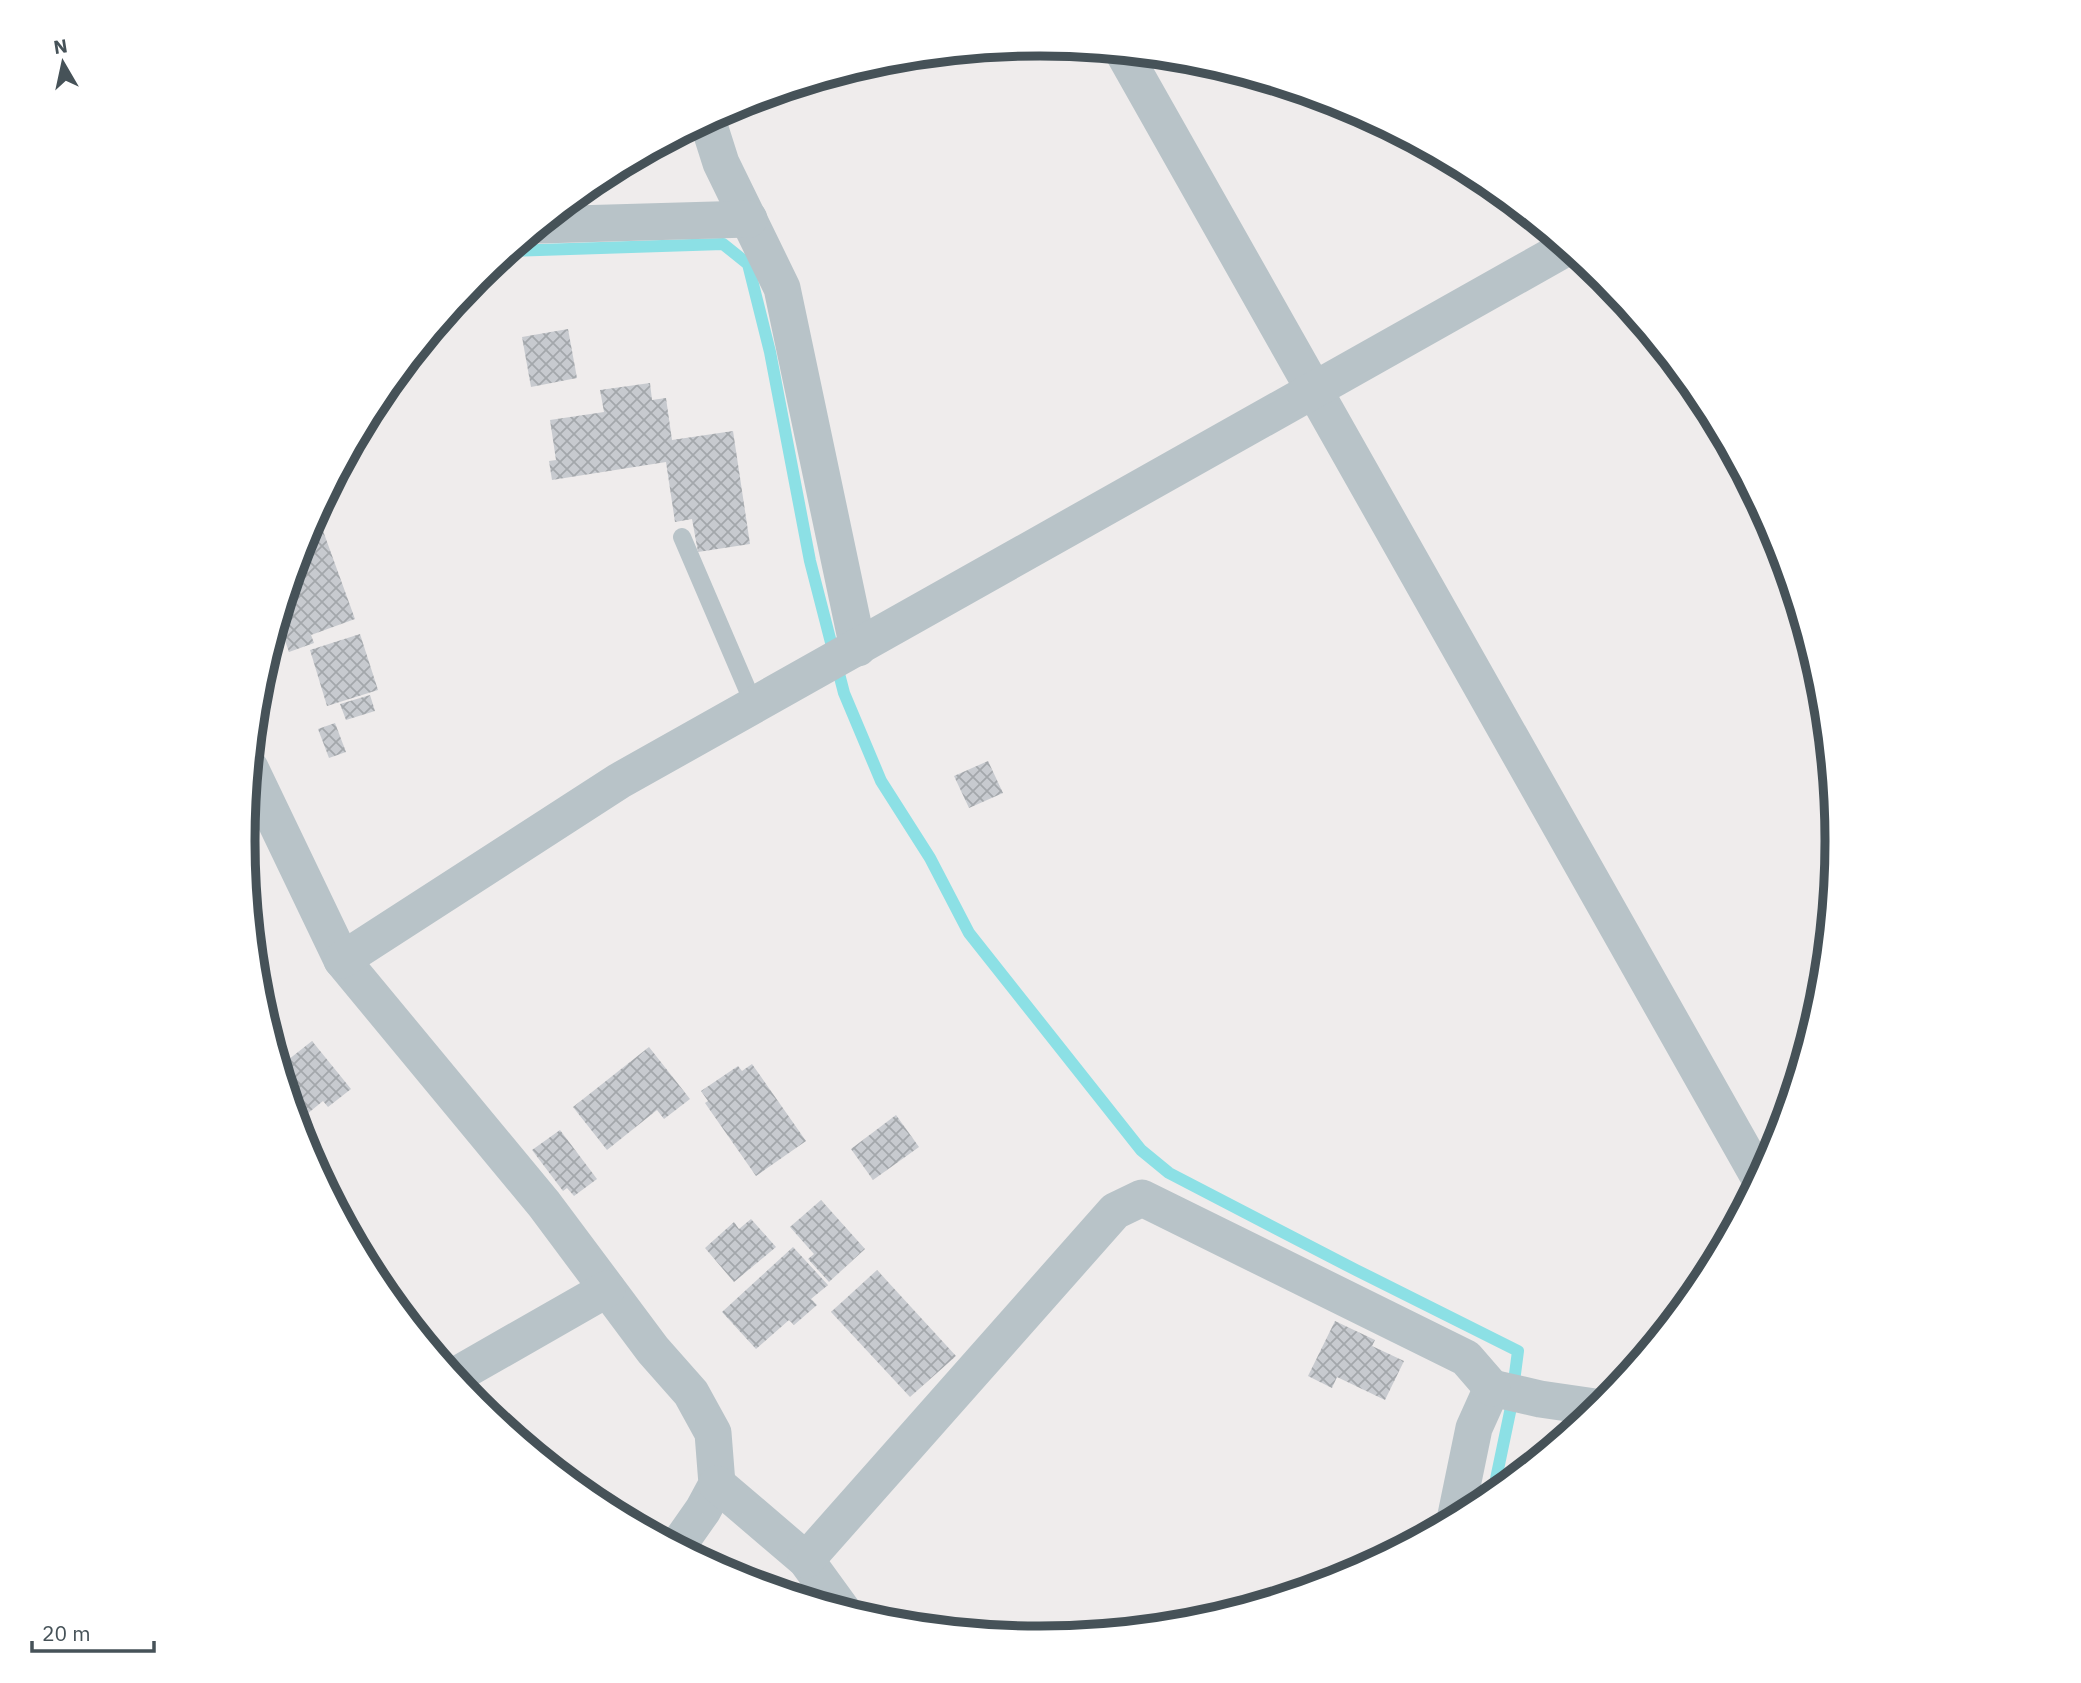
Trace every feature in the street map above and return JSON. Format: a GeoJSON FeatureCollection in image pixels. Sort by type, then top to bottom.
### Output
{"type":"FeatureCollection","features":[{"type":"Feature","properties":{"kind":"street"},"geometry":{"type":"LineString","coordinates":[[1127,61],[1754,1169]]}},
{"type":"Feature","properties":{"kind":"street"},"geometry":{"type":"LineString","coordinates":[[710,129],[722,163],[782,288],[858,648]]}},
{"type":"Feature","properties":{"kind":"street"},"geometry":{"type":"LineString","coordinates":[[554,225],[749,219]]}},
{"type":"Feature","properties":{"kind":"street"},"geometry":{"type":"LineString","coordinates":[[342,960],[619,781],[1559,252]]}},
{"type":"Feature","properties":{"kind":"street"},"geometry":{"type":"LineString","coordinates":[[258,784],[342,960],[536,1194],[653,1350],[691,1393],[713,1433],[716,1484],[703,1510],[682,1540]]}},
{"type":"Feature","properties":{"kind":"street"},"geometry":{"type":"LineString","coordinates":[[806,1560],[1115,1211],[1142,1198],[1466,1358],[1492,1388],[1586,1406]]}},
{"type":"Feature","properties":{"kind":"street"},"geometry":{"type":"LineString","coordinates":[[462,1372],[607,1289]]}},
{"type":"Feature","properties":{"kind":"street"},"geometry":{"type":"LineString","coordinates":[[1458,1507],[1474,1428],[1492,1388]]}},
{"type":"Feature","properties":{"kind":"street"},"geometry":{"type":"LineString","coordinates":[[716,1484],[806,1560],[834,1599]]}},
{"type":"Feature","properties":{"kind":"lane"},"geometry":{"type":"LineString","coordinates":[[682,537],[754,705]]}},
{"type":"Feature","properties":{"kind":"building"},"geometry":{"type":"Polygon","coordinates":[[[568,329],[577,378],[531,387],[522,337],[568,329]]]}},
{"type":"Feature","properties":{"kind":"building"},"geometry":{"type":"Polygon","coordinates":[[[650,383],[652,400],[666,398],[672,440],[733,431],[750,544],[698,552],[692,519],[675,522],[666,462],[552,480],[549,461],[556,460],[550,420],[604,412],[600,390],[650,383]]]}},
{"type":"Feature","properties":{"kind":"building"},"geometry":{"type":"Polygon","coordinates":[[[322,528],[355,619],[311,635],[314,643],[289,652],[283,635],[297,589],[322,528]]]}},
{"type":"Feature","properties":{"kind":"building"},"geometry":{"type":"Polygon","coordinates":[[[360,634],[378,690],[327,706],[310,650],[360,634]]]}},
{"type":"Feature","properties":{"kind":"building"},"geometry":{"type":"Polygon","coordinates":[[[370,695],[375,711],[346,720],[340,704],[370,695]]]}},
{"type":"Feature","properties":{"kind":"building"},"geometry":{"type":"Polygon","coordinates":[[[335,723],[346,752],[329,758],[318,729],[335,723]]]}},
{"type":"Feature","properties":{"kind":"building"},"geometry":{"type":"Polygon","coordinates":[[[988,761],[1003,793],[969,808],[954,776],[988,761]]]}},
{"type":"Feature","properties":{"kind":"building"},"geometry":{"type":"Polygon","coordinates":[[[312,1041],[351,1089],[328,1107],[323,1101],[305,1116],[287,1061],[312,1041]]]}},
{"type":"Feature","properties":{"kind":"building"},"geometry":{"type":"Polygon","coordinates":[[[649,1047],[690,1099],[664,1119],[657,1110],[607,1150],[573,1107],[649,1047]]]}},
{"type":"Feature","properties":{"kind":"building"},"geometry":{"type":"Polygon","coordinates":[[[752,1064],[806,1141],[756,1176],[705,1103],[708,1101],[701,1091],[738,1066],[742,1071],[752,1064]]]}},
{"type":"Feature","properties":{"kind":"building"},"geometry":{"type":"Polygon","coordinates":[[[896,1115],[919,1147],[873,1180],[851,1149],[896,1115]]]}},
{"type":"Feature","properties":{"kind":"building"},"geometry":{"type":"Polygon","coordinates":[[[560,1130],[597,1179],[574,1196],[567,1188],[563,1191],[532,1150],[560,1130]]]}},
{"type":"Feature","properties":{"kind":"building"},"geometry":{"type":"Polygon","coordinates":[[[821,1200],[865,1249],[829,1282],[808,1259],[814,1254],[790,1227],[821,1200]]]}},
{"type":"Feature","properties":{"kind":"building"},"geometry":{"type":"Polygon","coordinates":[[[751,1219],[776,1247],[734,1282],[705,1248],[734,1222],[739,1229],[751,1219]]]}},
{"type":"Feature","properties":{"kind":"building"},"geometry":{"type":"Polygon","coordinates":[[[793,1247],[828,1285],[811,1299],[817,1305],[794,1325],[789,1320],[756,1349],[722,1312],[793,1247]]]}},
{"type":"Feature","properties":{"kind":"building"},"geometry":{"type":"Polygon","coordinates":[[[877,1270],[956,1356],[910,1397],[831,1312],[877,1270]]]}},
{"type":"Feature","properties":{"kind":"building"},"geometry":{"type":"Polygon","coordinates":[[[1335,1321],[1375,1340],[1372,1346],[1404,1361],[1385,1400],[1337,1377],[1332,1388],[1308,1376],[1335,1321]]]}},
{"type":"Feature","properties":{"kind":"waterway"},"geometry":{"type":"LineString","coordinates":[[524,251],[723,244],[748,264],[770,352],[810,561],[844,693],[881,781],[930,858],[969,933],[1141,1150],[1169,1173],[1518,1351],[1510,1412],[1495,1482]]}}]}
